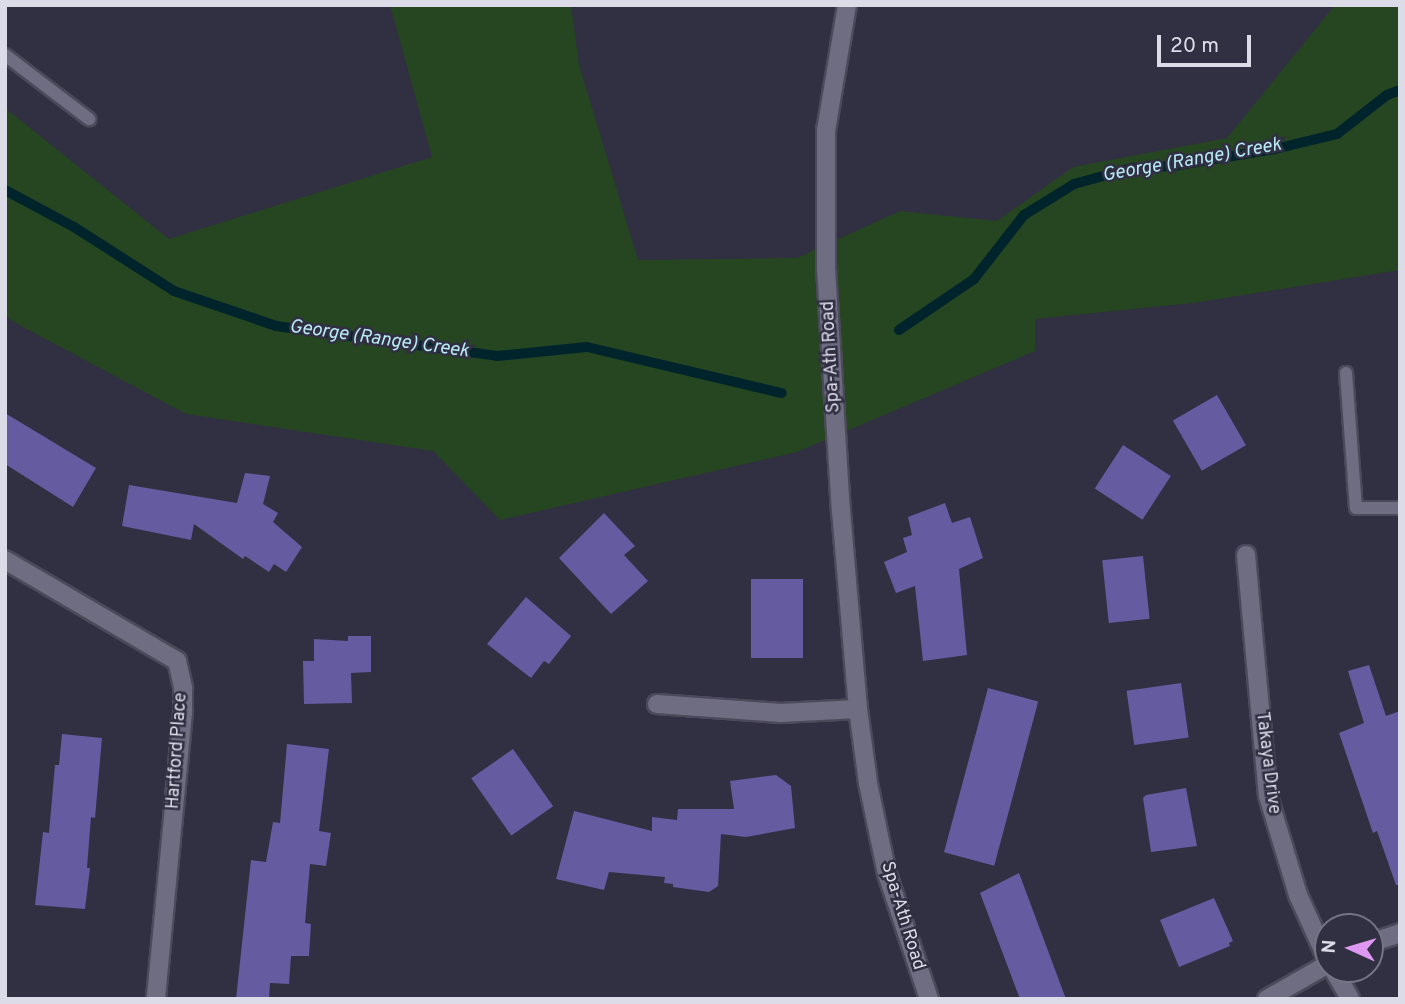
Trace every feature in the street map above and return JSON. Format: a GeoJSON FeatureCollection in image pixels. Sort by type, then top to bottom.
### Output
{"type":"FeatureCollection","features":[{"type":"Feature","properties":{"kind":"street","name":"Spa-Ath Road"},"geometry":{"type":"LineString","coordinates":[[847,5],[827,130],[826,268],[841,511],[858,709],[868,783],[887,874],[929,999]]}},
{"type":"Feature","properties":{"kind":"street","name":"Takaya Drive"},"geometry":{"type":"LineString","coordinates":[[1246,555],[1268,796],[1298,895],[1314,931]]}},
{"type":"Feature","properties":{"kind":"street","name":"Hartford Place"},"geometry":{"type":"LineString","coordinates":[[5,560],[177,661],[183,688],[183,712],[156,999]]}},
{"type":"Feature","properties":{"kind":"street"},"geometry":{"type":"LineString","coordinates":[[657,704],[781,713],[858,709]]}},
{"type":"Feature","properties":{"kind":"street"},"geometry":{"type":"LineString","coordinates":[[1267,999],[1314,970]]}},
{"type":"Feature","properties":{"kind":"street"},"geometry":{"type":"LineString","coordinates":[[1341,983],[1350,999]]}},
{"type":"Feature","properties":{"kind":"lane"},"geometry":{"type":"LineString","coordinates":[[5,55],[89,119]]}},
{"type":"Feature","properties":{"kind":"lane"},"geometry":{"type":"LineString","coordinates":[[1346,373],[1356,508],[1400,508]]}},
{"type":"Feature","properties":{"kind":"green space"},"geometry":{"type":"Polygon","coordinates":[[[390,5],[571,5],[579,65],[638,260],[797,258],[900,211],[997,221],[1073,167],[1227,138],[1335,5],[1400,5],[1400,270],[1193,303],[1035,319],[1035,351],[797,452],[500,520],[433,451],[186,414],[12,321],[5,314],[5,108],[169,239],[432,157],[390,5]]]}},
{"type":"Feature","properties":{"kind":"building"},"geometry":{"type":"Polygon","coordinates":[[[1217,395],[1246,445],[1202,471],[1173,420],[1217,395]]]}},
{"type":"Feature","properties":{"kind":"building"},"geometry":{"type":"Polygon","coordinates":[[[5,413],[96,468],[73,507],[5,464],[5,413]]]}},
{"type":"Feature","properties":{"kind":"building"},"geometry":{"type":"Polygon","coordinates":[[[1123,445],[1171,476],[1142,520],[1095,489],[1123,445]]]}},
{"type":"Feature","properties":{"kind":"building"},"geometry":{"type":"Polygon","coordinates":[[[245,473],[270,476],[263,504],[278,513],[273,522],[302,547],[286,572],[274,564],[269,572],[245,556],[243,559],[194,524],[191,540],[122,526],[129,485],[237,503],[245,473]]]}},
{"type":"Feature","properties":{"kind":"building"},"geometry":{"type":"Polygon","coordinates":[[[945,503],[952,523],[970,517],[983,558],[959,569],[967,655],[923,661],[915,586],[896,593],[884,562],[907,552],[903,538],[912,535],[908,517],[945,503]]]}},
{"type":"Feature","properties":{"kind":"building"},"geometry":{"type":"Polygon","coordinates":[[[604,513],[635,546],[624,555],[648,581],[611,614],[559,558],[604,513]]]}},
{"type":"Feature","properties":{"kind":"building"},"geometry":{"type":"Polygon","coordinates":[[[1143,556],[1150,619],[1109,623],[1102,560],[1143,556]]]}},
{"type":"Feature","properties":{"kind":"building"},"geometry":{"type":"Polygon","coordinates":[[[751,579],[803,579],[803,658],[751,658],[751,579]]]}},
{"type":"Feature","properties":{"kind":"building"},"geometry":{"type":"Polygon","coordinates":[[[526,597],[571,636],[549,664],[544,661],[531,678],[487,644],[526,597]]]}},
{"type":"Feature","properties":{"kind":"building"},"geometry":{"type":"Polygon","coordinates":[[[348,636],[371,636],[371,672],[351,673],[352,703],[304,704],[303,661],[314,661],[314,639],[348,641],[348,636]]]}},
{"type":"Feature","properties":{"kind":"building"},"geometry":{"type":"Polygon","coordinates":[[[1369,665],[1386,716],[1400,711],[1400,885],[1396,885],[1377,831],[1373,833],[1339,733],[1364,723],[1348,671],[1369,665]]]}},
{"type":"Feature","properties":{"kind":"building"},"geometry":{"type":"Polygon","coordinates":[[[1181,683],[1189,737],[1134,745],[1127,691],[1181,683]]]}},
{"type":"Feature","properties":{"kind":"building"},"geometry":{"type":"Polygon","coordinates":[[[988,688],[1038,701],[994,866],[944,852],[988,688]]]}},
{"type":"Feature","properties":{"kind":"building"},"geometry":{"type":"Polygon","coordinates":[[[62,734],[102,738],[95,818],[91,817],[87,868],[90,868],[85,909],[35,905],[43,832],[49,833],[55,765],[59,765],[62,734]]]}},
{"type":"Feature","properties":{"kind":"building"},"geometry":{"type":"Polygon","coordinates":[[[287,744],[329,749],[319,831],[331,833],[326,866],[310,864],[305,923],[311,924],[309,956],[291,956],[289,984],[270,983],[269,999],[236,999],[251,860],[266,862],[273,822],[280,823],[287,744]]]}},
{"type":"Feature","properties":{"kind":"building"},"geometry":{"type":"Polygon","coordinates":[[[513,749],[553,806],[511,836],[471,778],[513,749]]]}},
{"type":"Feature","properties":{"kind":"building"},"geometry":{"type":"Polygon","coordinates":[[[776,775],[791,786],[795,828],[746,837],[721,834],[718,886],[709,892],[673,887],[673,884],[664,883],[665,877],[609,872],[604,890],[556,879],[574,811],[652,831],[652,817],[677,820],[678,809],[734,809],[730,781],[776,775]]]}},
{"type":"Feature","properties":{"kind":"building"},"geometry":{"type":"Polygon","coordinates":[[[1186,788],[1197,846],[1151,852],[1143,798],[1146,795],[1186,788]]]}},
{"type":"Feature","properties":{"kind":"building"},"geometry":{"type":"Polygon","coordinates":[[[1019,873],[1066,999],[1020,999],[980,893],[1019,873]]]}},
{"type":"Feature","properties":{"kind":"building"},"geometry":{"type":"Polygon","coordinates":[[[1214,898],[1233,941],[1229,943],[1230,946],[1179,967],[1160,920],[1214,898]]]}},
{"type":"Feature","properties":{"kind":"waterway","name":"George (Range) Creek"},"geometry":{"type":"LineString","coordinates":[[899,330],[974,279],[1024,215],[1074,184],[1132,168],[1173,166],[1275,149],[1337,134],[1387,95],[1400,90]]}},
{"type":"Feature","properties":{"kind":"waterway","name":"George (Range) Creek"},"geometry":{"type":"LineString","coordinates":[[5,190],[74,227],[174,291],[276,326],[497,356],[587,347],[782,393]]}}]}
